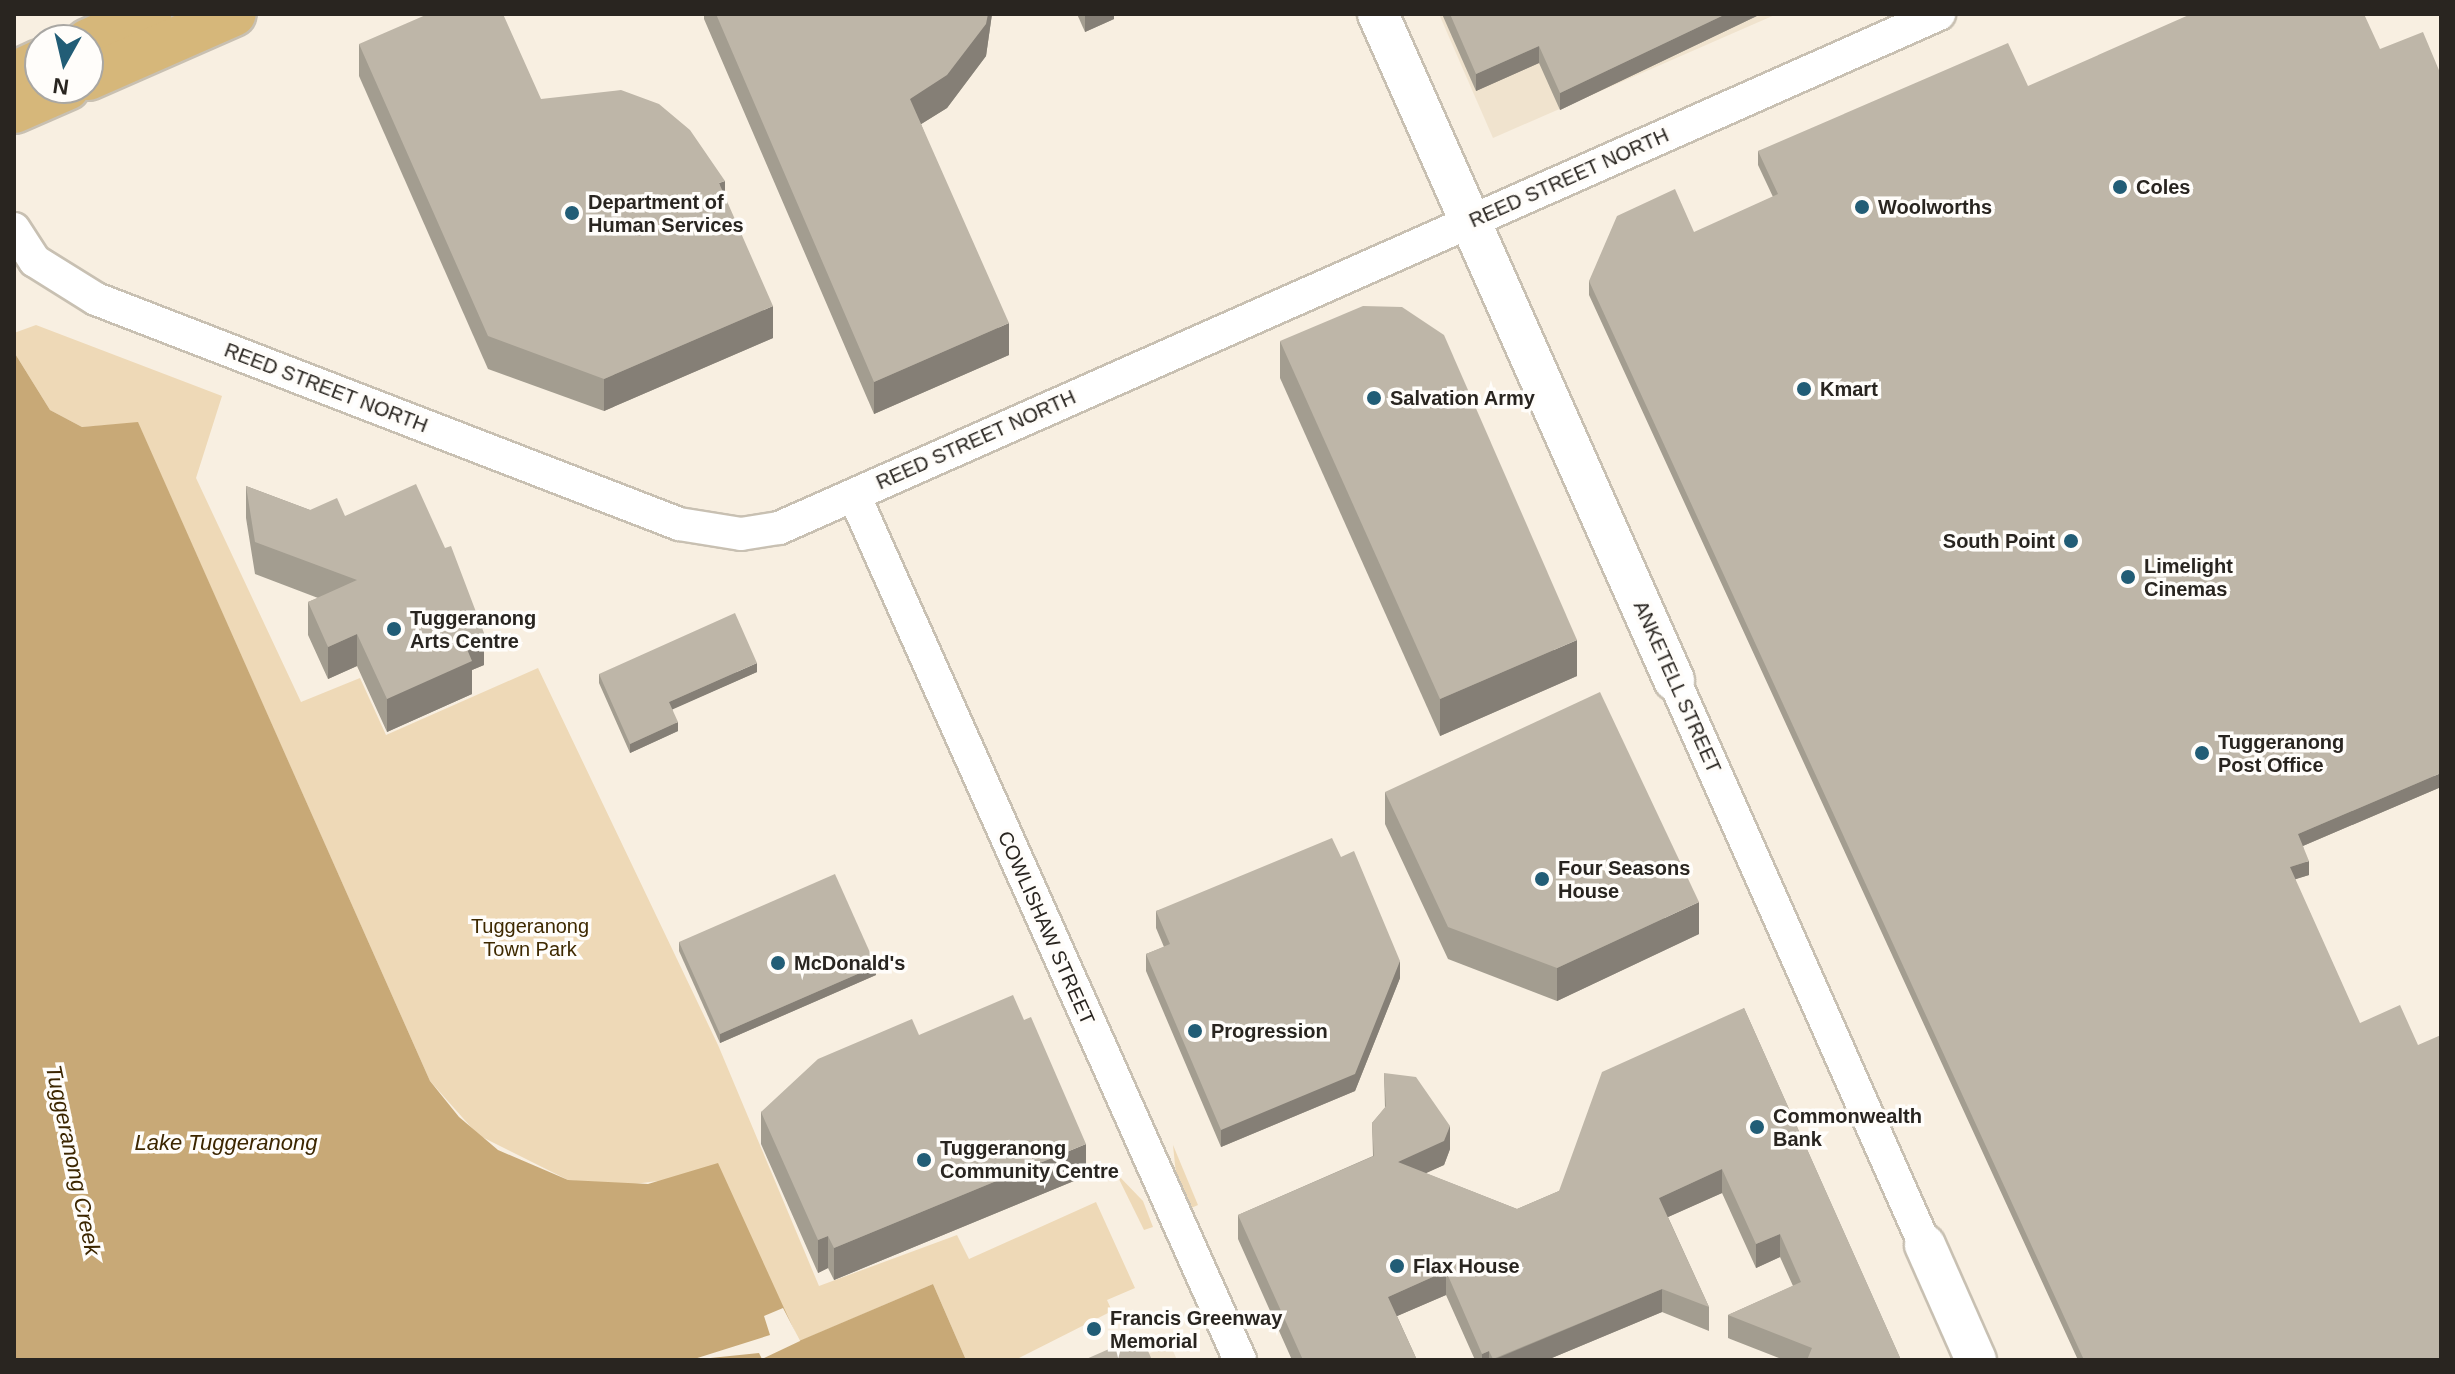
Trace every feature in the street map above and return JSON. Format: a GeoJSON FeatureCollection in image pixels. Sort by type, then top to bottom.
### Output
{"type":"FeatureCollection","features":[{"type":"Feature","properties":{"kind":"main road"},"geometry":{"type":"LineString","coordinates":[[104,34],[149,14]]}},
{"type":"Feature","properties":{"kind":"main road"},"geometry":{"type":"LineString","coordinates":[[104,71],[234,14]]}},
{"type":"Feature","properties":{"kind":"street","name":"ANKETELL STREET"},"geometry":{"type":"LineString","coordinates":[[1378,14],[1976,1360]]}},
{"type":"Feature","properties":{"kind":"street","name":"REED STREET NORTH"},"geometry":{"type":"LineString","coordinates":[[14,229],[35,261],[96,299],[679,524],[741,534],[779,528],[1939,14]]}},
{"type":"Feature","properties":{"kind":"street","name":"COWLISHAW STREET"},"geometry":{"type":"LineString","coordinates":[[854,495],[1240,1360]]}},
{"type":"Feature","properties":{"kind":"shaded area"},"geometry":{"type":"Polygon","coordinates":[[[1439,14],[1777,14],[1493,138],[1439,14]]]}},
{"type":"Feature","properties":{"kind":"shaded area"},"geometry":{"type":"Polygon","coordinates":[[[1170,1344],[1177,1360],[1135,1360],[1170,1344]]]}},
{"type":"Feature","properties":{"kind":"green space","name":"Tuggeranong Town Park"},"geometry":{"type":"Polygon","coordinates":[[[36,325],[222,396],[196,478],[301,702],[360,678],[386,735],[538,668],[718,1045],[819,1286],[957,1235],[969,1259],[1096,1202],[1135,1288],[1107,1300],[1112,1311],[1015,1360],[966,1360],[933,1284],[800,1341],[783,1308],[674,1179],[618,1186],[568,1180],[478,1135],[430,1081],[138,423],[82,427],[50,410],[14,352],[14,333],[36,325]]]}},
{"type":"Feature","properties":{"kind":"green space"},"geometry":{"type":"Polygon","coordinates":[[[1173,1145],[1198,1205],[1189,1209],[1177,1184],[1173,1145]]]}},
{"type":"Feature","properties":{"kind":"green space"},"geometry":{"type":"Polygon","coordinates":[[[1116,1173],[1143,1201],[1153,1227],[1144,1230],[1116,1173]]]}},
{"type":"Feature","properties":{"kind":"water","name":"Lake Tuggeranong"},"geometry":{"type":"Polygon","coordinates":[[[14,352],[50,410],[82,427],[138,422],[430,1081],[459,1117],[498,1150],[568,1180],[648,1184],[718,1163],[799,1341],[933,1284],[966,1360],[14,1360],[14,352]]]}},
{"type":"Feature","properties":{"kind":"pier"},"geometry":{"type":"Polygon","coordinates":[[[783,1308],[800,1341],[762,1359],[759,1353],[691,1360],[770,1335],[764,1316],[783,1308]]]}},
{"type":"Feature","properties":{"kind":"building"},"geometry":{"type":"Polygon","coordinates":[[[428,14],[503,14],[541,99],[621,90],[659,104],[690,130],[725,181],[719,183],[773,306],[604,379],[488,336],[359,44],[428,14]]]}},
{"type":"Feature","properties":{"kind":"building"},"geometry":{"type":"Polygon","coordinates":[[[716,14],[988,14],[986,24],[947,75],[910,99],[1009,323],[874,382],[716,14]]]}},
{"type":"Feature","properties":{"kind":"building"},"geometry":{"type":"Polygon","coordinates":[[[1450,14],[1726,14],[1560,93],[1539,46],[1476,74],[1450,14]]]}},
{"type":"Feature","properties":{"kind":"building","name":"South Point"},"geometry":{"type":"Polygon","coordinates":[[[2191,14],[2364,14],[2380,49],[2423,32],[2441,75],[2441,773],[2298,834],[2309,861],[2290,867],[2360,1023],[2400,1005],[2418,1045],[2441,1035],[2441,1360],[2084,1360],[1589,281],[1617,216],[1675,189],[1694,232],[1778,194],[1758,151],[2008,43],[2028,86],[2191,14]]]}},
{"type":"Feature","properties":{"kind":"building"},"geometry":{"type":"Polygon","coordinates":[[[1363,306],[1402,307],[1444,335],[1577,640],[1440,699],[1280,341],[1363,306]]]}},
{"type":"Feature","properties":{"kind":"building","name":"Tuggeranong Arts Centre"},"geometry":{"type":"Polygon","coordinates":[[[416,484],[445,548],[451,546],[484,633],[464,642],[472,661],[387,699],[357,634],[328,647],[308,602],[357,580],[255,542],[246,486],[310,510],[337,498],[345,516],[416,484]]]}},
{"type":"Feature","properties":{"kind":"building"},"geometry":{"type":"Polygon","coordinates":[[[735,613],[757,663],[669,702],[678,722],[630,744],[599,674],[735,613]]]}},
{"type":"Feature","properties":{"kind":"building","name":"Four Seasons House"},"geometry":{"type":"Polygon","coordinates":[[[1600,692],[1699,902],[1557,968],[1448,927],[1385,792],[1600,692]]]}},
{"type":"Feature","properties":{"kind":"building"},"geometry":{"type":"Polygon","coordinates":[[[1332,838],[1341,857],[1354,851],[1400,961],[1355,1074],[1221,1130],[1146,954],[1170,944],[1156,911],[1332,838]]]}},
{"type":"Feature","properties":{"kind":"building","name":"McDonald's"},"geometry":{"type":"Polygon","coordinates":[[[835,874],[876,966],[720,1034],[679,942],[835,874]]]}},
{"type":"Feature","properties":{"kind":"building","name":"Tuggeranong Community Centre"},"geometry":{"type":"Polygon","coordinates":[[[1013,995],[1024,1020],[1031,1017],[1086,1144],[834,1248],[828,1236],[818,1240],[761,1112],[818,1059],[912,1019],[919,1035],[1013,995]]]}},
{"type":"Feature","properties":{"kind":"building"},"geometry":{"type":"Polygon","coordinates":[[[1744,1008],[1901,1360],[1807,1360],[1812,1348],[1728,1315],[1801,1282],[1780,1234],[1756,1244],[1722,1169],[1659,1198],[1709,1307],[1662,1289],[1493,1359],[1489,1351],[1482,1354],[1446,1271],[1388,1297],[1417,1360],[1303,1360],[1238,1215],[1374,1156],[1372,1123],[1386,1106],[1384,1073],[1416,1077],[1450,1126],[1444,1141],[1398,1162],[1517,1209],[1559,1191],[1602,1072],[1744,1008]]]}},
{"type":"Feature","properties":{"kind":"building"},"geometry":{"type":"Polygon","coordinates":[[[1141,1335],[1152,1360],[1084,1360],[1141,1335]]]}},
{"type":"Feature","properties":{"kind":"place","name":"Coles"},"geometry":{"type":"Point","coordinates":[2120,187]}},
{"type":"Feature","properties":{"kind":"place","name":"Woolworths"},"geometry":{"type":"Point","coordinates":[1862,207]}},
{"type":"Feature","properties":{"kind":"place","name":"Department of Human Services"},"geometry":{"type":"Point","coordinates":[572,213]}},
{"type":"Feature","properties":{"kind":"place","name":"Kmart"},"geometry":{"type":"Point","coordinates":[1804,389]}},
{"type":"Feature","properties":{"kind":"place","name":"Salvation Army"},"geometry":{"type":"Point","coordinates":[1374,398]}},
{"type":"Feature","properties":{"kind":"place","name":"South Point"},"geometry":{"type":"Point","coordinates":[2071,541]}},
{"type":"Feature","properties":{"kind":"place","name":"Limelight Cinemas"},"geometry":{"type":"Point","coordinates":[2128,577]}},
{"type":"Feature","properties":{"kind":"place","name":"Tuggeranong Arts Centre"},"geometry":{"type":"Point","coordinates":[394,629]}},
{"type":"Feature","properties":{"kind":"place","name":"Tuggeranong Post Office"},"geometry":{"type":"Point","coordinates":[2202,753]}},
{"type":"Feature","properties":{"kind":"place","name":"Four Seasons House"},"geometry":{"type":"Point","coordinates":[1542,879]}},
{"type":"Feature","properties":{"kind":"place","name":"McDonald's"},"geometry":{"type":"Point","coordinates":[778,963]}},
{"type":"Feature","properties":{"kind":"place","name":"Progression"},"geometry":{"type":"Point","coordinates":[1195,1031]}},
{"type":"Feature","properties":{"kind":"place","name":"Commonwealth Bank"},"geometry":{"type":"Point","coordinates":[1757,1127]}},
{"type":"Feature","properties":{"kind":"place","name":"Tuggeranong Community Centre"},"geometry":{"type":"Point","coordinates":[924,1160]}},
{"type":"Feature","properties":{"kind":"place","name":"Flax House"},"geometry":{"type":"Point","coordinates":[1397,1266]}},
{"type":"Feature","properties":{"kind":"place","name":"Francis Greenway Memorial"},"geometry":{"type":"Point","coordinates":[1094,1329]}},
{"type":"Feature","properties":{"kind":"water label","name":"Tuggeranong Creek"},"geometry":{"type":"Point","coordinates":[73,1160]}}]}
